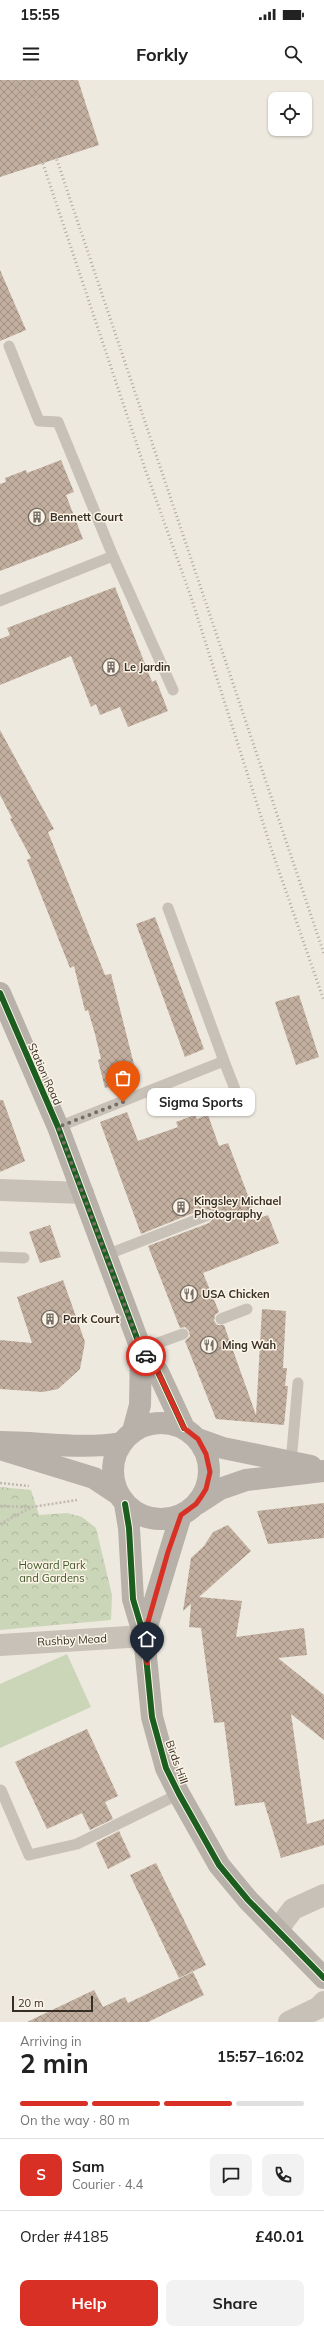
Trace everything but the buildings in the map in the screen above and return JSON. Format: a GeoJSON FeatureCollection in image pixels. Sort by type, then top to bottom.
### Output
{"type":"FeatureCollection","features":[{"type":"Feature","properties":{"kind":"street","name":"Station Road"},"geometry":{"type":"LineString","coordinates":[[0,993],[5,1022],[58,1127],[141,1349],[158,1372],[191,1433]]}},
{"type":"Feature","properties":{"kind":"street"},"geometry":{"type":"LineString","coordinates":[[0,1190],[83,1193]]}},
{"type":"Feature","properties":{"kind":"street","name":"Station Road"},"geometry":{"type":"LineString","coordinates":[[127,1437],[140,1405],[141,1349]]}},
{"type":"Feature","properties":{"kind":"street"},"geometry":{"type":"LineString","coordinates":[[0,1442],[31,1442],[94,1447],[127,1437],[149,1424],[167,1422],[224,1448],[324,1470]]}},
{"type":"Feature","properties":{"kind":"street"},"geometry":{"type":"LineString","coordinates":[[188,1510],[206,1489],[210,1472],[206,1454],[191,1433]]}},
{"type":"Feature","properties":{"kind":"street"},"geometry":{"type":"LineString","coordinates":[[122,1499],[113,1477],[114,1459],[127,1437]]}},
{"type":"Feature","properties":{"kind":"street"},"geometry":{"type":"LineString","coordinates":[[0,1449],[94,1478],[122,1499],[137,1513],[151,1518],[166,1519],[188,1510],[220,1489],[246,1480],[324,1470]]}},
{"type":"Feature","properties":{"kind":"street","name":"Birds Hill"},"geometry":{"type":"LineString","coordinates":[[122,1499],[129,1528],[134,1599],[144,1636],[152,1717],[166,1768],[219,1865],[248,1900],[324,1978]]}},
{"type":"Feature","properties":{"kind":"street","name":"Birds Hill"},"geometry":{"type":"LineString","coordinates":[[144,1636],[188,1510]]}},
{"type":"Feature","properties":{"kind":"street","name":"Rushby Mead"},"geometry":{"type":"LineString","coordinates":[[0,1645],[144,1636]]}},
{"type":"Feature","properties":{"kind":"street"},"geometry":{"type":"LineString","coordinates":[[277,1930],[293,1908],[324,1895]]}},
{"type":"Feature","properties":{"kind":"street"},"geometry":{"type":"LineString","coordinates":[[289,2022],[318,2008],[324,2002]]}},
{"type":"Feature","properties":{"kind":"lane"},"geometry":{"type":"LineString","coordinates":[[9,346],[39,421],[58,422],[113,556],[173,690]]}},
{"type":"Feature","properties":{"kind":"lane"},"geometry":{"type":"LineString","coordinates":[[0,602],[113,556]]}},
{"type":"Feature","properties":{"kind":"lane"},"geometry":{"type":"LineString","coordinates":[[168,908],[243,1110]]}},
{"type":"Feature","properties":{"kind":"lane"},"geometry":{"type":"LineString","coordinates":[[58,1127],[224,1061]]}},
{"type":"Feature","properties":{"kind":"lane"},"geometry":{"type":"LineString","coordinates":[[106,1255],[206,1216]]}},
{"type":"Feature","properties":{"kind":"lane"},"geometry":{"type":"LineString","coordinates":[[0,1256],[24,1258]]}},
{"type":"Feature","properties":{"kind":"lane"},"geometry":{"type":"LineString","coordinates":[[221,1319],[246,1309]]}},
{"type":"Feature","properties":{"kind":"lane"},"geometry":{"type":"LineString","coordinates":[[141,1349],[183,1334]]}},
{"type":"Feature","properties":{"kind":"lane"},"geometry":{"type":"LineString","coordinates":[[291,1462],[298,1383]]}},
{"type":"Feature","properties":{"kind":"lane"},"geometry":{"type":"LineString","coordinates":[[1,1790],[29,1855],[77,1844],[179,1794]]}},
{"type":"Feature","properties":{"kind":"path"},"geometry":{"type":"LineString","coordinates":[[0,1483],[36,1486]]}},
{"type":"Feature","properties":{"kind":"path"},"geometry":{"type":"LineString","coordinates":[[0,1506],[32,1507],[78,1500]]}},
{"type":"Feature","properties":{"kind":"path"},"geometry":{"type":"LineString","coordinates":[[0,1524],[32,1507]]}},
{"type":"Feature","properties":{"kind":"green space","name":"Howard Park and Gardens"},"geometry":{"type":"Polygon","coordinates":[[[0,1487],[31,1490],[39,1515],[67,1513],[82,1517],[96,1528],[112,1595],[111,1620],[0,1630],[0,1487]]]}},
{"type":"Feature","properties":{"kind":"green space"},"geometry":{"type":"Polygon","coordinates":[[[67,1654],[91,1707],[0,1748],[0,1684],[67,1654]]]}},
{"type":"Feature","properties":{"kind":"railway"},"geometry":{"type":"LineString","coordinates":[[15,80],[144,466],[191,597],[272,851],[324,1001]]}},
{"type":"Feature","properties":{"kind":"railway"},"geometry":{"type":"LineString","coordinates":[[30,80],[324,954]]}},
{"type":"Feature","properties":{"kind":"cycle path"},"geometry":{"type":"LineString","coordinates":[[0,993],[58,1127],[141,1349],[158,1372],[184,1428]]}},
{"type":"Feature","properties":{"kind":"cycle path"},"geometry":{"type":"LineString","coordinates":[[125,1504],[129,1528],[133,1599],[144,1636],[152,1717],[166,1768],[219,1865],[248,1900],[324,1978]]}},
{"type":"Feature","properties":{"kind":"way so far"},"geometry":{"type":"LineString","coordinates":[[123,1102],[58,1127],[141,1349],[146,1356]]}},
{"type":"Feature","properties":{"kind":"place","name":"Bennett Court"},"geometry":{"type":"Point","coordinates":[37,517]}},
{"type":"Feature","properties":{"kind":"place","name":"Le Jardin"},"geometry":{"type":"Point","coordinates":[111,667]}},
{"type":"Feature","properties":{"kind":"place","name":"Sigma Sports"},"geometry":{"type":"Point","coordinates":[123,1102]}},
{"type":"Feature","properties":{"kind":"place","name":"Kingsley Michael Photography"},"geometry":{"type":"Point","coordinates":[181,1207]}},
{"type":"Feature","properties":{"kind":"place","name":"USA Chicken"},"geometry":{"type":"Point","coordinates":[189,1294]}},
{"type":"Feature","properties":{"kind":"place","name":"Park Court"},"geometry":{"type":"Point","coordinates":[50,1319]}},
{"type":"Feature","properties":{"kind":"place","name":"Ming Wah"},"geometry":{"type":"Point","coordinates":[209,1345]}},
{"type":"Feature","properties":{"kind":"route"},"geometry":{"type":"LineString","coordinates":[[146,1356],[158,1372],[184,1428],[198,1439],[206,1454],[210,1472],[206,1489],[201,1497],[196,1504],[181,1515],[168,1552],[144,1636],[147,1663]]}}]}
